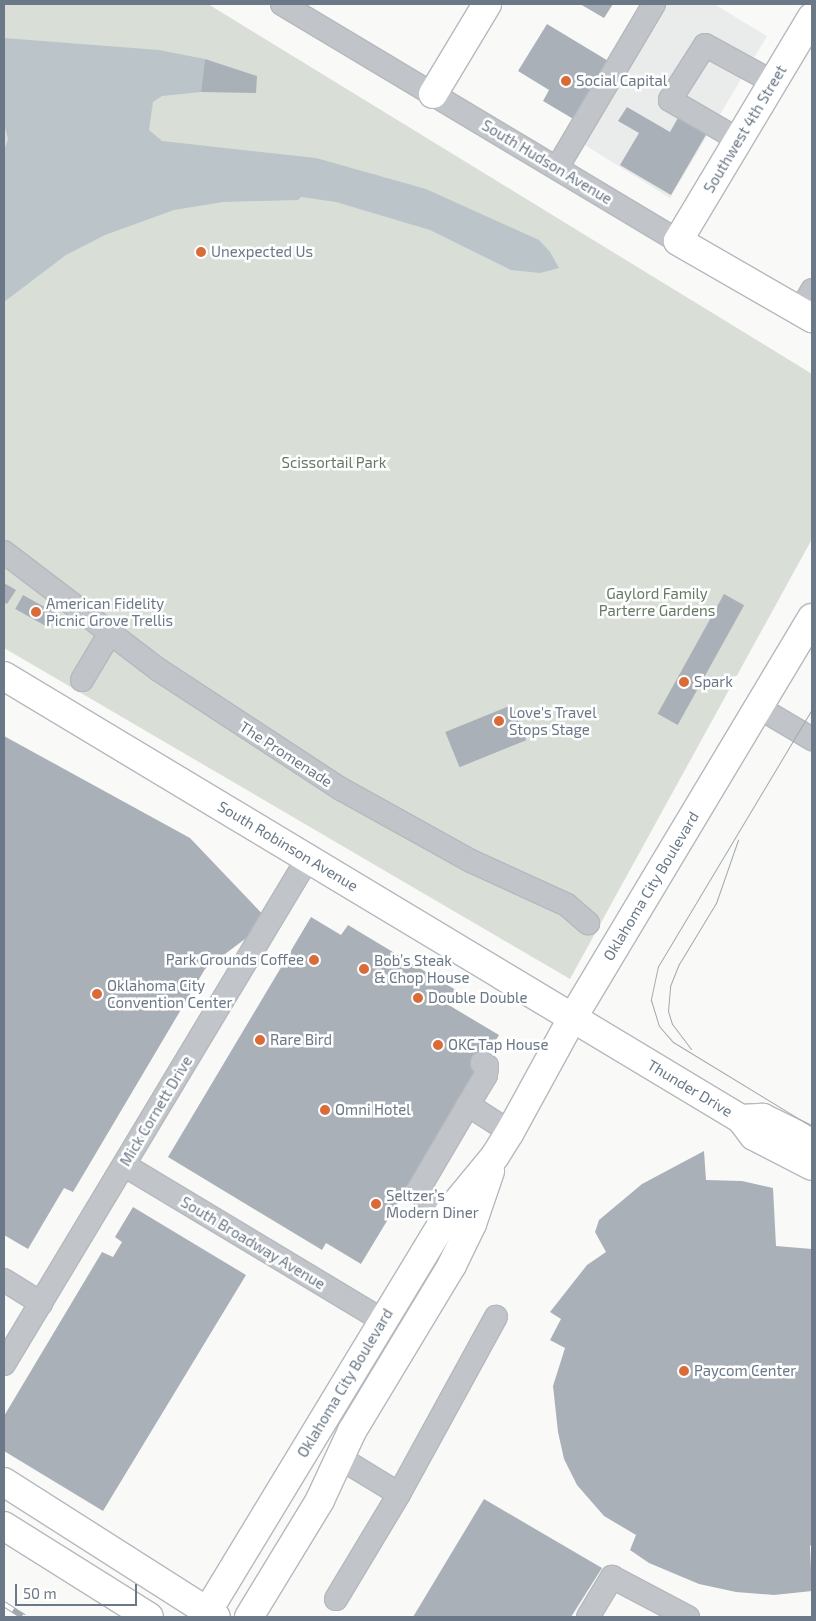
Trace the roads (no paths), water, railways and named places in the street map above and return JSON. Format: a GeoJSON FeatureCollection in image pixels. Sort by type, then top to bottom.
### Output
{"type":"FeatureCollection","features":[{"type":"Feature","properties":{"kind":"main road"},"geometry":{"type":"LineString","coordinates":[[433,94],[487,4]]}},
{"type":"Feature","properties":{"kind":"main road","name":"Southwest 4th Street"},"geometry":{"type":"LineString","coordinates":[[678,241],[812,17]]}},
{"type":"Feature","properties":{"kind":"main road","name":"South Hudson Avenue"},"geometry":{"type":"LineString","coordinates":[[678,241],[808,306]]}},
{"type":"Feature","properties":{"kind":"main road","name":"Oklahoma City Boulevard"},"geometry":{"type":"LineString","coordinates":[[210,1615],[382,1320],[449,1212],[495,1156],[510,1132],[573,1017],[812,618]]}},
{"type":"Feature","properties":{"kind":"main road","name":"South Robinson Avenue"},"geometry":{"type":"LineString","coordinates":[[4,676],[573,1017]]}},
{"type":"Feature","properties":{"kind":"main road","name":"Thunder Drive"},"geometry":{"type":"LineString","coordinates":[[573,1017],[812,1166]]}},
{"type":"Feature","properties":{"kind":"main road","name":"Thunder Drive"},"geometry":{"type":"LineString","coordinates":[[748,1127],[763,1118],[809,1134]]}},
{"type":"Feature","properties":{"kind":"main road","name":"Oklahoma City Boulevard"},"geometry":{"type":"LineString","coordinates":[[249,1617],[320,1500],[340,1458],[452,1265],[472,1224],[495,1156]]}},
{"type":"Feature","properties":{"kind":"main road"},"geometry":{"type":"LineString","coordinates":[[4,1482],[210,1615]]}},
{"type":"Feature","properties":{"kind":"main road"},"geometry":{"type":"LineString","coordinates":[[4,1526],[149,1617]]}},
{"type":"Feature","properties":{"kind":"street","name":"South Hudson Avenue"},"geometry":{"type":"LineString","coordinates":[[282,4],[678,241]]}},
{"type":"Feature","properties":{"kind":"street"},"geometry":{"type":"LineString","coordinates":[[557,168],[654,4]]}},
{"type":"Feature","properties":{"kind":"street"},"geometry":{"type":"LineString","coordinates":[[739,140],[670,100],[705,45],[773,82]]}},
{"type":"Feature","properties":{"kind":"street","name":"The Promenade"},"geometry":{"type":"LineString","coordinates":[[4,552],[159,670],[340,790],[471,861],[566,905],[588,923]]}},
{"type":"Feature","properties":{"kind":"street"},"geometry":{"type":"LineString","coordinates":[[82,680],[110,633]]}},
{"type":"Feature","properties":{"kind":"street"},"geometry":{"type":"LineString","coordinates":[[758,707],[812,739]]}},
{"type":"Feature","properties":{"kind":"street","name":"Mick Cornett Drive"},"geometry":{"type":"LineString","coordinates":[[4,1364],[308,858]]}},
{"type":"Feature","properties":{"kind":"street"},"geometry":{"type":"LineString","coordinates":[[449,1212],[417,1192],[486,1075],[487,1066],[482,1063]]}},
{"type":"Feature","properties":{"kind":"street"},"geometry":{"type":"LineString","coordinates":[[468,1105],[510,1132]]}},
{"type":"Feature","properties":{"kind":"street","name":"South Broadway Avenue"},"geometry":{"type":"LineString","coordinates":[[124,1165],[382,1320]]}},
{"type":"Feature","properties":{"kind":"street"},"geometry":{"type":"LineString","coordinates":[[4,1280],[41,1303]]}},
{"type":"Feature","properties":{"kind":"street"},"geometry":{"type":"LineString","coordinates":[[336,1599],[398,1494],[496,1317]]}},
{"type":"Feature","properties":{"kind":"street"},"geometry":{"type":"LineString","coordinates":[[340,1458],[398,1494]]}},
{"type":"Feature","properties":{"kind":"street"},"geometry":{"type":"LineString","coordinates":[[588,1617],[612,1578],[688,1617]]}},
{"type":"Feature","properties":{"kind":"tram line"},"geometry":{"type":"LineString","coordinates":[[812,709],[658,966],[651,1000],[659,1026],[673,1042],[812,1127]]}},
{"type":"Feature","properties":{"kind":"tram line"},"geometry":{"type":"LineString","coordinates":[[691,1049],[672,1024],[668,1011],[670,986],[679,964],[716,903],[738,840]]}},
{"type":"Feature","properties":{"kind":"railway"},"geometry":{"type":"LineString","coordinates":[[4,1604],[24,1617]]}},
{"type":"Feature","properties":{"kind":"place","name":"Social Capital"},"geometry":{"type":"Point","coordinates":[566,81]}},
{"type":"Feature","properties":{"kind":"place","name":"Unexpected Us"},"geometry":{"type":"Point","coordinates":[201,252]}},
{"type":"Feature","properties":{"kind":"place","name":"American Fidelity Picnic Grove Trellis"},"geometry":{"type":"Point","coordinates":[36,612]}},
{"type":"Feature","properties":{"kind":"place","name":"Spark"},"geometry":{"type":"Point","coordinates":[684,682]}},
{"type":"Feature","properties":{"kind":"place","name":"Love's Travel Stops Stage"},"geometry":{"type":"Point","coordinates":[499,721]}},
{"type":"Feature","properties":{"kind":"place","name":"Park Grounds Coffee"},"geometry":{"type":"Point","coordinates":[314,960]}},
{"type":"Feature","properties":{"kind":"place","name":"Bob’s Steak & Chop House"},"geometry":{"type":"Point","coordinates":[364,969]}},
{"type":"Feature","properties":{"kind":"place","name":"Oklahoma City Convention Center"},"geometry":{"type":"Point","coordinates":[97,994]}},
{"type":"Feature","properties":{"kind":"place","name":"Double Double"},"geometry":{"type":"Point","coordinates":[418,998]}},
{"type":"Feature","properties":{"kind":"place","name":"Rare Bird"},"geometry":{"type":"Point","coordinates":[260,1040]}},
{"type":"Feature","properties":{"kind":"place","name":"OKC Tap House"},"geometry":{"type":"Point","coordinates":[438,1045]}},
{"type":"Feature","properties":{"kind":"place","name":"Omni Hotel"},"geometry":{"type":"Point","coordinates":[325,1110]}},
{"type":"Feature","properties":{"kind":"place","name":"Seltzer’s Modern Diner"},"geometry":{"type":"Point","coordinates":[376,1204]}},
{"type":"Feature","properties":{"kind":"place","name":"Paycom Center"},"geometry":{"type":"Point","coordinates":[684,1371]}},
{"type":"Feature","properties":{"kind":"park label","name":"Scissortail Park"},"geometry":{"type":"Point","coordinates":[334,463]}},
{"type":"Feature","properties":{"kind":"park label","name":"Gaylord Family Parterre Gardens"},"geometry":{"type":"Point","coordinates":[657,602]}}]}
